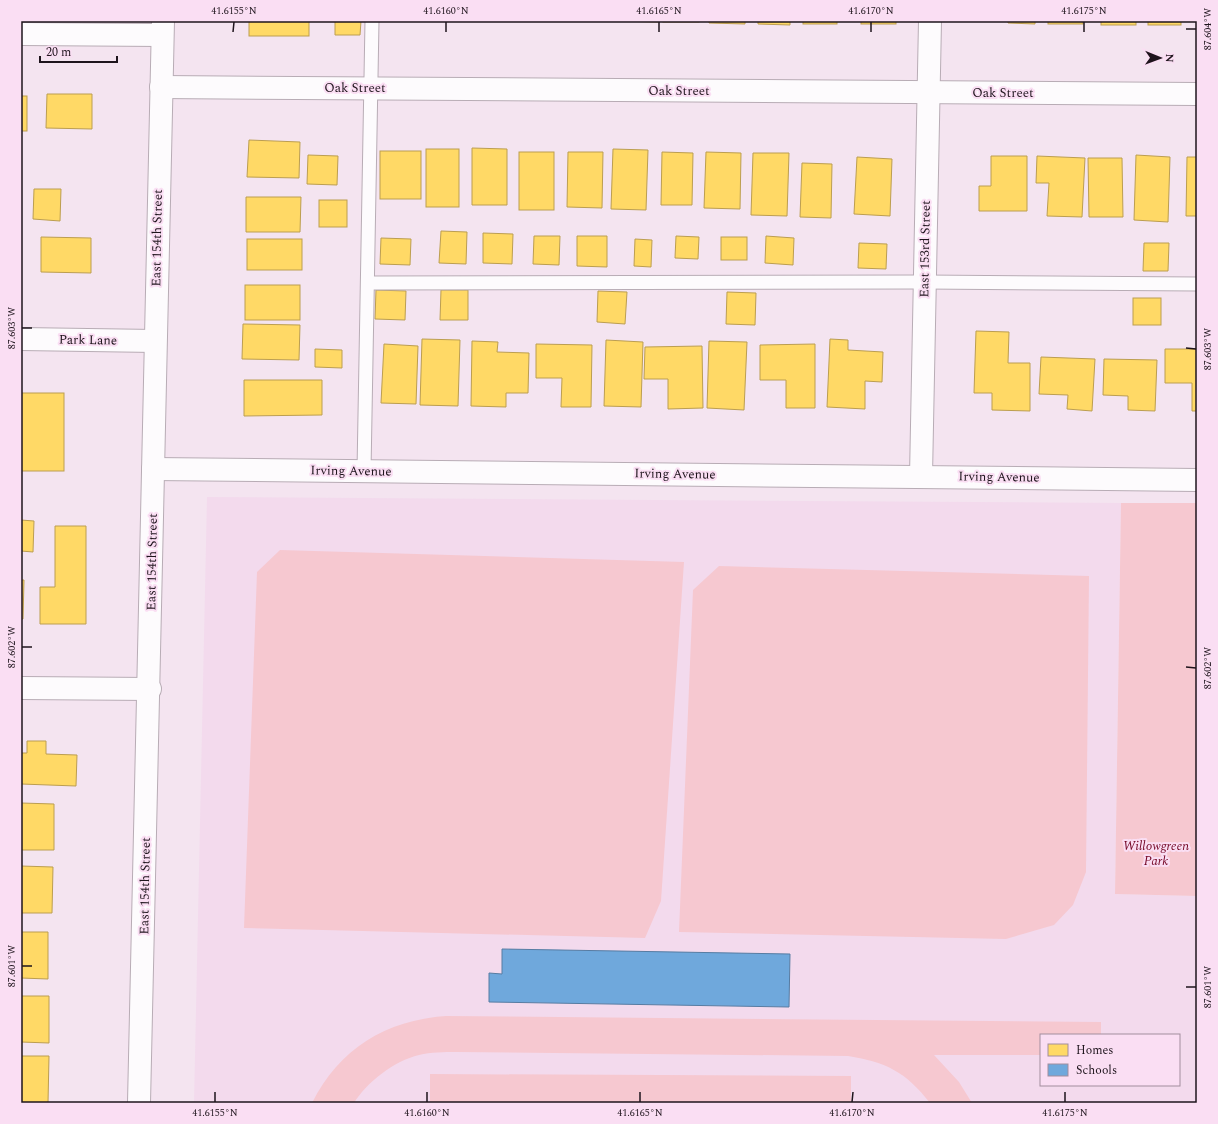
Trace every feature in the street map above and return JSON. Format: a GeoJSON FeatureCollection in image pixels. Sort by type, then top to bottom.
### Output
{"type":"FeatureCollection","features":[{"type":"Feature","properties":{"kind":"street","name":"East 153rd Street"},"geometry":{"type":"LineString","coordinates":[[921,476],[930,21]]}},
{"type":"Feature","properties":{"kind":"street"},"geometry":{"type":"LineString","coordinates":[[21,34],[162,28]]}},
{"type":"Feature","properties":{"kind":"street","name":"East 154th Street"},"geometry":{"type":"LineString","coordinates":[[139,1103],[150,689],[155,341],[162,28]]}},
{"type":"Feature","properties":{"kind":"street","name":"Oak Street"},"geometry":{"type":"LineString","coordinates":[[161,87],[1197,94]]}},
{"type":"Feature","properties":{"kind":"street","name":"Park Lane"},"geometry":{"type":"LineString","coordinates":[[21,339],[155,341]]}},
{"type":"Feature","properties":{"kind":"street","name":"Irving Avenue"},"geometry":{"type":"LineString","coordinates":[[153,468],[1197,480]]}},
{"type":"Feature","properties":{"kind":"street"},"geometry":{"type":"LineString","coordinates":[[21,688],[150,689]]}},
{"type":"Feature","properties":{"kind":"lane"},"geometry":{"type":"LineString","coordinates":[[364,471],[372,21]]}},
{"type":"Feature","properties":{"kind":"lane"},"geometry":{"type":"LineString","coordinates":[[368,283],[924,282],[1197,284]]}},
{"type":"Feature","properties":{"kind":"shaded area"},"geometry":{"type":"Polygon","coordinates":[[[207,497],[1121,503],[1115,894],[1197,896],[1197,1103],[194,1103],[207,497]]]}},
{"type":"Feature","properties":{"kind":"green space","name":"Willowgreen Park"},"geometry":{"type":"Polygon","coordinates":[[[1121,503],[1197,503],[1197,896],[1115,894],[1121,503]]]}},
{"type":"Feature","properties":{"kind":"green space"},"geometry":{"type":"Polygon","coordinates":[[[280,550],[684,562],[661,901],[645,938],[244,928],[257,572],[280,550]]]}},
{"type":"Feature","properties":{"kind":"green space"},"geometry":{"type":"Polygon","coordinates":[[[719,566],[1089,576],[1086,872],[1073,905],[1054,925],[1006,939],[679,932],[693,590],[719,566]]]}},
{"type":"Feature","properties":{"kind":"green space"},"geometry":{"type":"Polygon","coordinates":[[[446,1016],[1101,1022],[1101,1034],[1040,1034],[1040,1055],[934,1055],[959,1082],[972,1103],[930,1103],[912,1083],[894,1070],[884,1065],[861,1058],[848,1056],[438,1052],[410,1058],[391,1067],[366,1087],[354,1103],[312,1103],[323,1084],[336,1067],[350,1053],[384,1031],[424,1019],[446,1016]]]}},
{"type":"Feature","properties":{"kind":"green space"},"geometry":{"type":"Polygon","coordinates":[[[430,1074],[851,1076],[851,1103],[430,1103],[430,1074]]]}},
{"type":"Feature","properties":{"kind":"building: Homes"},"geometry":{"type":"Polygon","coordinates":[[[249,21],[309,21],[309,36],[249,36],[249,21]]]}},
{"type":"Feature","properties":{"kind":"building: Homes"},"geometry":{"type":"Polygon","coordinates":[[[335,21],[361,21],[360,35],[335,35],[335,21]]]}},
{"type":"Feature","properties":{"kind":"building: Homes"},"geometry":{"type":"Polygon","coordinates":[[[617,21],[658,21],[658,22],[617,21]]]}},
{"type":"Feature","properties":{"kind":"building: Homes"},"geometry":{"type":"Polygon","coordinates":[[[699,21],[699,22],[663,22],[699,21]]]}},
{"type":"Feature","properties":{"kind":"building: Homes"},"geometry":{"type":"Polygon","coordinates":[[[709,21],[745,21],[745,24],[709,23],[709,21]]]}},
{"type":"Feature","properties":{"kind":"building: Homes"},"geometry":{"type":"Polygon","coordinates":[[[758,21],[790,21],[790,25],[758,24],[758,21]]]}},
{"type":"Feature","properties":{"kind":"building: Homes"},"geometry":{"type":"Polygon","coordinates":[[[803,21],[837,21],[837,24],[803,24],[803,21]]]}},
{"type":"Feature","properties":{"kind":"building: Homes"},"geometry":{"type":"Polygon","coordinates":[[[861,21],[896,21],[896,24],[861,24],[861,21]]]}},
{"type":"Feature","properties":{"kind":"building: Homes"},"geometry":{"type":"Polygon","coordinates":[[[1008,21],[1035,21],[1035,24],[1008,23],[1008,21]]]}},
{"type":"Feature","properties":{"kind":"building: Homes"},"geometry":{"type":"Polygon","coordinates":[[[1048,21],[1083,21],[1083,24],[1048,24],[1048,21]]]}},
{"type":"Feature","properties":{"kind":"building: Homes"},"geometry":{"type":"Polygon","coordinates":[[[1101,21],[1136,21],[1136,25],[1101,25],[1101,21]]]}},
{"type":"Feature","properties":{"kind":"building: Homes"},"geometry":{"type":"Polygon","coordinates":[[[1148,21],[1181,21],[1181,25],[1148,25],[1148,21]]]}},
{"type":"Feature","properties":{"kind":"building: Homes"},"geometry":{"type":"Polygon","coordinates":[[[47,94],[92,94],[92,129],[46,128],[47,94]]]}},
{"type":"Feature","properties":{"kind":"building: Homes"},"geometry":{"type":"Polygon","coordinates":[[[21,96],[27,96],[27,131],[21,131],[21,96]]]}},
{"type":"Feature","properties":{"kind":"building: Homes"},"geometry":{"type":"Polygon","coordinates":[[[249,140],[300,142],[299,178],[247,177],[249,140]]]}},
{"type":"Feature","properties":{"kind":"building: Homes"},"geometry":{"type":"Polygon","coordinates":[[[472,148],[507,149],[507,205],[472,205],[472,148]]]}},
{"type":"Feature","properties":{"kind":"building: Homes"},"geometry":{"type":"Polygon","coordinates":[[[426,149],[459,149],[459,207],[426,207],[426,149]]]}},
{"type":"Feature","properties":{"kind":"building: Homes"},"geometry":{"type":"Polygon","coordinates":[[[613,149],[648,150],[646,210],[611,209],[613,149]]]}},
{"type":"Feature","properties":{"kind":"building: Homes"},"geometry":{"type":"Polygon","coordinates":[[[380,151],[421,151],[421,199],[380,199],[380,151]]]}},
{"type":"Feature","properties":{"kind":"building: Homes"},"geometry":{"type":"Polygon","coordinates":[[[519,152],[554,152],[554,210],[519,210],[519,152]]]}},
{"type":"Feature","properties":{"kind":"building: Homes"},"geometry":{"type":"Polygon","coordinates":[[[568,152],[603,152],[602,208],[567,207],[568,152]]]}},
{"type":"Feature","properties":{"kind":"building: Homes"},"geometry":{"type":"Polygon","coordinates":[[[662,152],[693,153],[692,205],[661,205],[662,152]]]}},
{"type":"Feature","properties":{"kind":"building: Homes"},"geometry":{"type":"Polygon","coordinates":[[[706,152],[741,153],[740,209],[704,208],[706,152]]]}},
{"type":"Feature","properties":{"kind":"building: Homes"},"geometry":{"type":"Polygon","coordinates":[[[753,153],[789,153],[787,216],[751,215],[753,153]]]}},
{"type":"Feature","properties":{"kind":"building: Homes"},"geometry":{"type":"Polygon","coordinates":[[[308,155],[338,156],[337,185],[307,184],[308,155]]]}},
{"type":"Feature","properties":{"kind":"building: Homes"},"geometry":{"type":"Polygon","coordinates":[[[1136,155],[1170,157],[1168,222],[1134,220],[1136,155]]]}},
{"type":"Feature","properties":{"kind":"building: Homes"},"geometry":{"type":"Polygon","coordinates":[[[991,156],[1027,156],[1027,211],[979,211],[979,186],[991,186],[991,156]]]}},
{"type":"Feature","properties":{"kind":"building: Homes"},"geometry":{"type":"Polygon","coordinates":[[[1037,156],[1085,158],[1082,217],[1047,216],[1049,183],[1036,183],[1037,156]]]}},
{"type":"Feature","properties":{"kind":"building: Homes"},"geometry":{"type":"Polygon","coordinates":[[[857,157],[892,159],[890,216],[854,214],[857,157]]]}},
{"type":"Feature","properties":{"kind":"building: Homes"},"geometry":{"type":"Polygon","coordinates":[[[1187,157],[1197,157],[1197,216],[1186,216],[1187,157]]]}},
{"type":"Feature","properties":{"kind":"building: Homes"},"geometry":{"type":"Polygon","coordinates":[[[1088,158],[1122,158],[1123,217],[1089,217],[1088,158]]]}},
{"type":"Feature","properties":{"kind":"building: Homes"},"geometry":{"type":"Polygon","coordinates":[[[802,163],[832,164],[831,218],[800,217],[802,163]]]}},
{"type":"Feature","properties":{"kind":"building: Homes"},"geometry":{"type":"Polygon","coordinates":[[[34,189],[61,189],[60,221],[33,219],[34,189]]]}},
{"type":"Feature","properties":{"kind":"building: Homes"},"geometry":{"type":"Polygon","coordinates":[[[246,197],[301,197],[300,232],[246,232],[246,197]]]}},
{"type":"Feature","properties":{"kind":"building: Homes"},"geometry":{"type":"Polygon","coordinates":[[[319,200],[347,200],[347,227],[319,227],[319,200]]]}},
{"type":"Feature","properties":{"kind":"building: Homes"},"geometry":{"type":"Polygon","coordinates":[[[441,231],[467,232],[466,264],[439,263],[441,231]]]}},
{"type":"Feature","properties":{"kind":"building: Homes"},"geometry":{"type":"Polygon","coordinates":[[[483,233],[513,234],[512,264],[483,263],[483,233]]]}},
{"type":"Feature","properties":{"kind":"building: Homes"},"geometry":{"type":"Polygon","coordinates":[[[534,236],[560,236],[559,265],[533,264],[534,236]]]}},
{"type":"Feature","properties":{"kind":"building: Homes"},"geometry":{"type":"Polygon","coordinates":[[[577,236],[607,236],[607,267],[577,266],[577,236]]]}},
{"type":"Feature","properties":{"kind":"building: Homes"},"geometry":{"type":"Polygon","coordinates":[[[676,236],[699,237],[698,259],[675,258],[676,236]]]}},
{"type":"Feature","properties":{"kind":"building: Homes"},"geometry":{"type":"Polygon","coordinates":[[[766,236],[794,238],[793,265],[765,263],[766,236]]]}},
{"type":"Feature","properties":{"kind":"building: Homes"},"geometry":{"type":"Polygon","coordinates":[[[41,237],[91,238],[91,273],[41,272],[41,237]]]}},
{"type":"Feature","properties":{"kind":"building: Homes"},"geometry":{"type":"Polygon","coordinates":[[[721,237],[747,237],[747,260],[721,260],[721,237]]]}},
{"type":"Feature","properties":{"kind":"building: Homes"},"geometry":{"type":"Polygon","coordinates":[[[381,238],[411,239],[410,265],[380,264],[381,238]]]}},
{"type":"Feature","properties":{"kind":"building: Homes"},"geometry":{"type":"Polygon","coordinates":[[[247,239],[302,239],[302,270],[247,270],[247,239]]]}},
{"type":"Feature","properties":{"kind":"building: Homes"},"geometry":{"type":"Polygon","coordinates":[[[635,239],[652,240],[651,267],[634,266],[635,239]]]}},
{"type":"Feature","properties":{"kind":"building: Homes"},"geometry":{"type":"Polygon","coordinates":[[[859,243],[887,244],[886,269],[858,268],[859,243]]]}},
{"type":"Feature","properties":{"kind":"building: Homes"},"geometry":{"type":"Polygon","coordinates":[[[1144,243],[1169,243],[1168,271],[1143,271],[1144,243]]]}},
{"type":"Feature","properties":{"kind":"building: Homes"},"geometry":{"type":"Polygon","coordinates":[[[245,285],[300,285],[300,320],[245,320],[245,285]]]}},
{"type":"Feature","properties":{"kind":"building: Homes"},"geometry":{"type":"Polygon","coordinates":[[[376,290],[406,291],[405,320],[375,319],[376,290]]]}},
{"type":"Feature","properties":{"kind":"building: Homes"},"geometry":{"type":"Polygon","coordinates":[[[441,290],[468,290],[468,320],[440,320],[441,290]]]}},
{"type":"Feature","properties":{"kind":"building: Homes"},"geometry":{"type":"Polygon","coordinates":[[[598,291],[627,292],[625,324],[597,322],[598,291]]]}},
{"type":"Feature","properties":{"kind":"building: Homes"},"geometry":{"type":"Polygon","coordinates":[[[727,292],[756,293],[755,325],[726,324],[727,292]]]}},
{"type":"Feature","properties":{"kind":"building: Homes"},"geometry":{"type":"Polygon","coordinates":[[[1133,298],[1161,298],[1161,325],[1133,325],[1133,298]]]}},
{"type":"Feature","properties":{"kind":"building: Homes"},"geometry":{"type":"Polygon","coordinates":[[[243,324],[300,325],[299,360],[242,359],[243,324]]]}},
{"type":"Feature","properties":{"kind":"building: Homes"},"geometry":{"type":"Polygon","coordinates":[[[976,331],[1009,332],[1008,363],[1030,363],[1030,411],[992,410],[992,393],[974,393],[976,331]]]}},
{"type":"Feature","properties":{"kind":"building: Homes"},"geometry":{"type":"Polygon","coordinates":[[[422,339],[460,340],[458,406],[420,405],[422,339]]]}},
{"type":"Feature","properties":{"kind":"building: Homes"},"geometry":{"type":"Polygon","coordinates":[[[830,339],[848,340],[848,350],[883,352],[882,382],[865,381],[865,409],[827,407],[830,339]]]}},
{"type":"Feature","properties":{"kind":"building: Homes"},"geometry":{"type":"Polygon","coordinates":[[[606,340],[643,342],[641,407],[604,406],[606,340]]]}},
{"type":"Feature","properties":{"kind":"building: Homes"},"geometry":{"type":"Polygon","coordinates":[[[472,341],[498,342],[497,352],[529,353],[528,393],[506,393],[506,407],[471,406],[472,341]]]}},
{"type":"Feature","properties":{"kind":"building: Homes"},"geometry":{"type":"Polygon","coordinates":[[[709,341],[747,342],[744,410],[707,408],[709,341]]]}},
{"type":"Feature","properties":{"kind":"building: Homes"},"geometry":{"type":"Polygon","coordinates":[[[384,344],[418,346],[416,404],[381,403],[384,344]]]}},
{"type":"Feature","properties":{"kind":"building: Homes"},"geometry":{"type":"Polygon","coordinates":[[[536,344],[592,345],[591,407],[561,407],[562,378],[536,378],[536,344]]]}},
{"type":"Feature","properties":{"kind":"building: Homes"},"geometry":{"type":"Polygon","coordinates":[[[815,344],[815,408],[786,408],[786,380],[760,380],[760,345],[815,344]]]}},
{"type":"Feature","properties":{"kind":"building: Homes"},"geometry":{"type":"Polygon","coordinates":[[[702,346],[703,408],[668,409],[668,379],[644,379],[645,347],[702,346]]]}},
{"type":"Feature","properties":{"kind":"building: Homes"},"geometry":{"type":"Polygon","coordinates":[[[315,349],[342,350],[342,368],[315,367],[315,349]]]}},
{"type":"Feature","properties":{"kind":"building: Homes"},"geometry":{"type":"Polygon","coordinates":[[[1165,349],[1197,349],[1197,411],[1192,411],[1192,383],[1165,383],[1165,349]]]}},
{"type":"Feature","properties":{"kind":"building: Homes"},"geometry":{"type":"Polygon","coordinates":[[[1041,357],[1095,359],[1092,411],[1067,409],[1068,395],[1039,394],[1041,357]]]}},
{"type":"Feature","properties":{"kind":"building: Homes"},"geometry":{"type":"Polygon","coordinates":[[[1104,359],[1157,360],[1155,411],[1128,410],[1128,396],[1103,395],[1104,359]]]}},
{"type":"Feature","properties":{"kind":"building: Homes"},"geometry":{"type":"Polygon","coordinates":[[[244,380],[322,380],[322,415],[244,416],[244,380]]]}},
{"type":"Feature","properties":{"kind":"building: Homes"},"geometry":{"type":"Polygon","coordinates":[[[21,393],[64,393],[64,471],[21,471],[21,393]]]}},
{"type":"Feature","properties":{"kind":"building: Homes"},"geometry":{"type":"Polygon","coordinates":[[[21,520],[34,521],[33,552],[21,551],[21,520]]]}},
{"type":"Feature","properties":{"kind":"building: Homes"},"geometry":{"type":"Polygon","coordinates":[[[55,526],[86,526],[86,624],[40,624],[40,587],[55,587],[55,526]]]}},
{"type":"Feature","properties":{"kind":"building: Homes"},"geometry":{"type":"Polygon","coordinates":[[[21,580],[24,580],[23,619],[21,619],[21,580]]]}},
{"type":"Feature","properties":{"kind":"building: Homes"},"geometry":{"type":"Polygon","coordinates":[[[27,741],[46,741],[46,754],[77,755],[76,786],[21,784],[21,753],[27,753],[27,741]]]}},
{"type":"Feature","properties":{"kind":"building: Homes"},"geometry":{"type":"Polygon","coordinates":[[[21,803],[54,804],[54,850],[21,850],[21,803]]]}},
{"type":"Feature","properties":{"kind":"building: Homes"},"geometry":{"type":"Polygon","coordinates":[[[21,866],[53,867],[52,913],[21,913],[21,866]]]}},
{"type":"Feature","properties":{"kind":"building: Homes"},"geometry":{"type":"Polygon","coordinates":[[[21,932],[48,932],[48,979],[21,978],[21,932]]]}},
{"type":"Feature","properties":{"kind":"building: Homes"},"geometry":{"type":"Polygon","coordinates":[[[21,996],[49,996],[49,1043],[21,1042],[21,996]]]}},
{"type":"Feature","properties":{"kind":"building: Homes"},"geometry":{"type":"Polygon","coordinates":[[[21,1056],[49,1056],[48,1103],[21,1103],[21,1056]]]}},
{"type":"Feature","properties":{"kind":"building: Schools"},"geometry":{"type":"Polygon","coordinates":[[[502,949],[790,954],[789,1007],[489,1002],[489,973],[502,974],[502,949]]]}}]}
